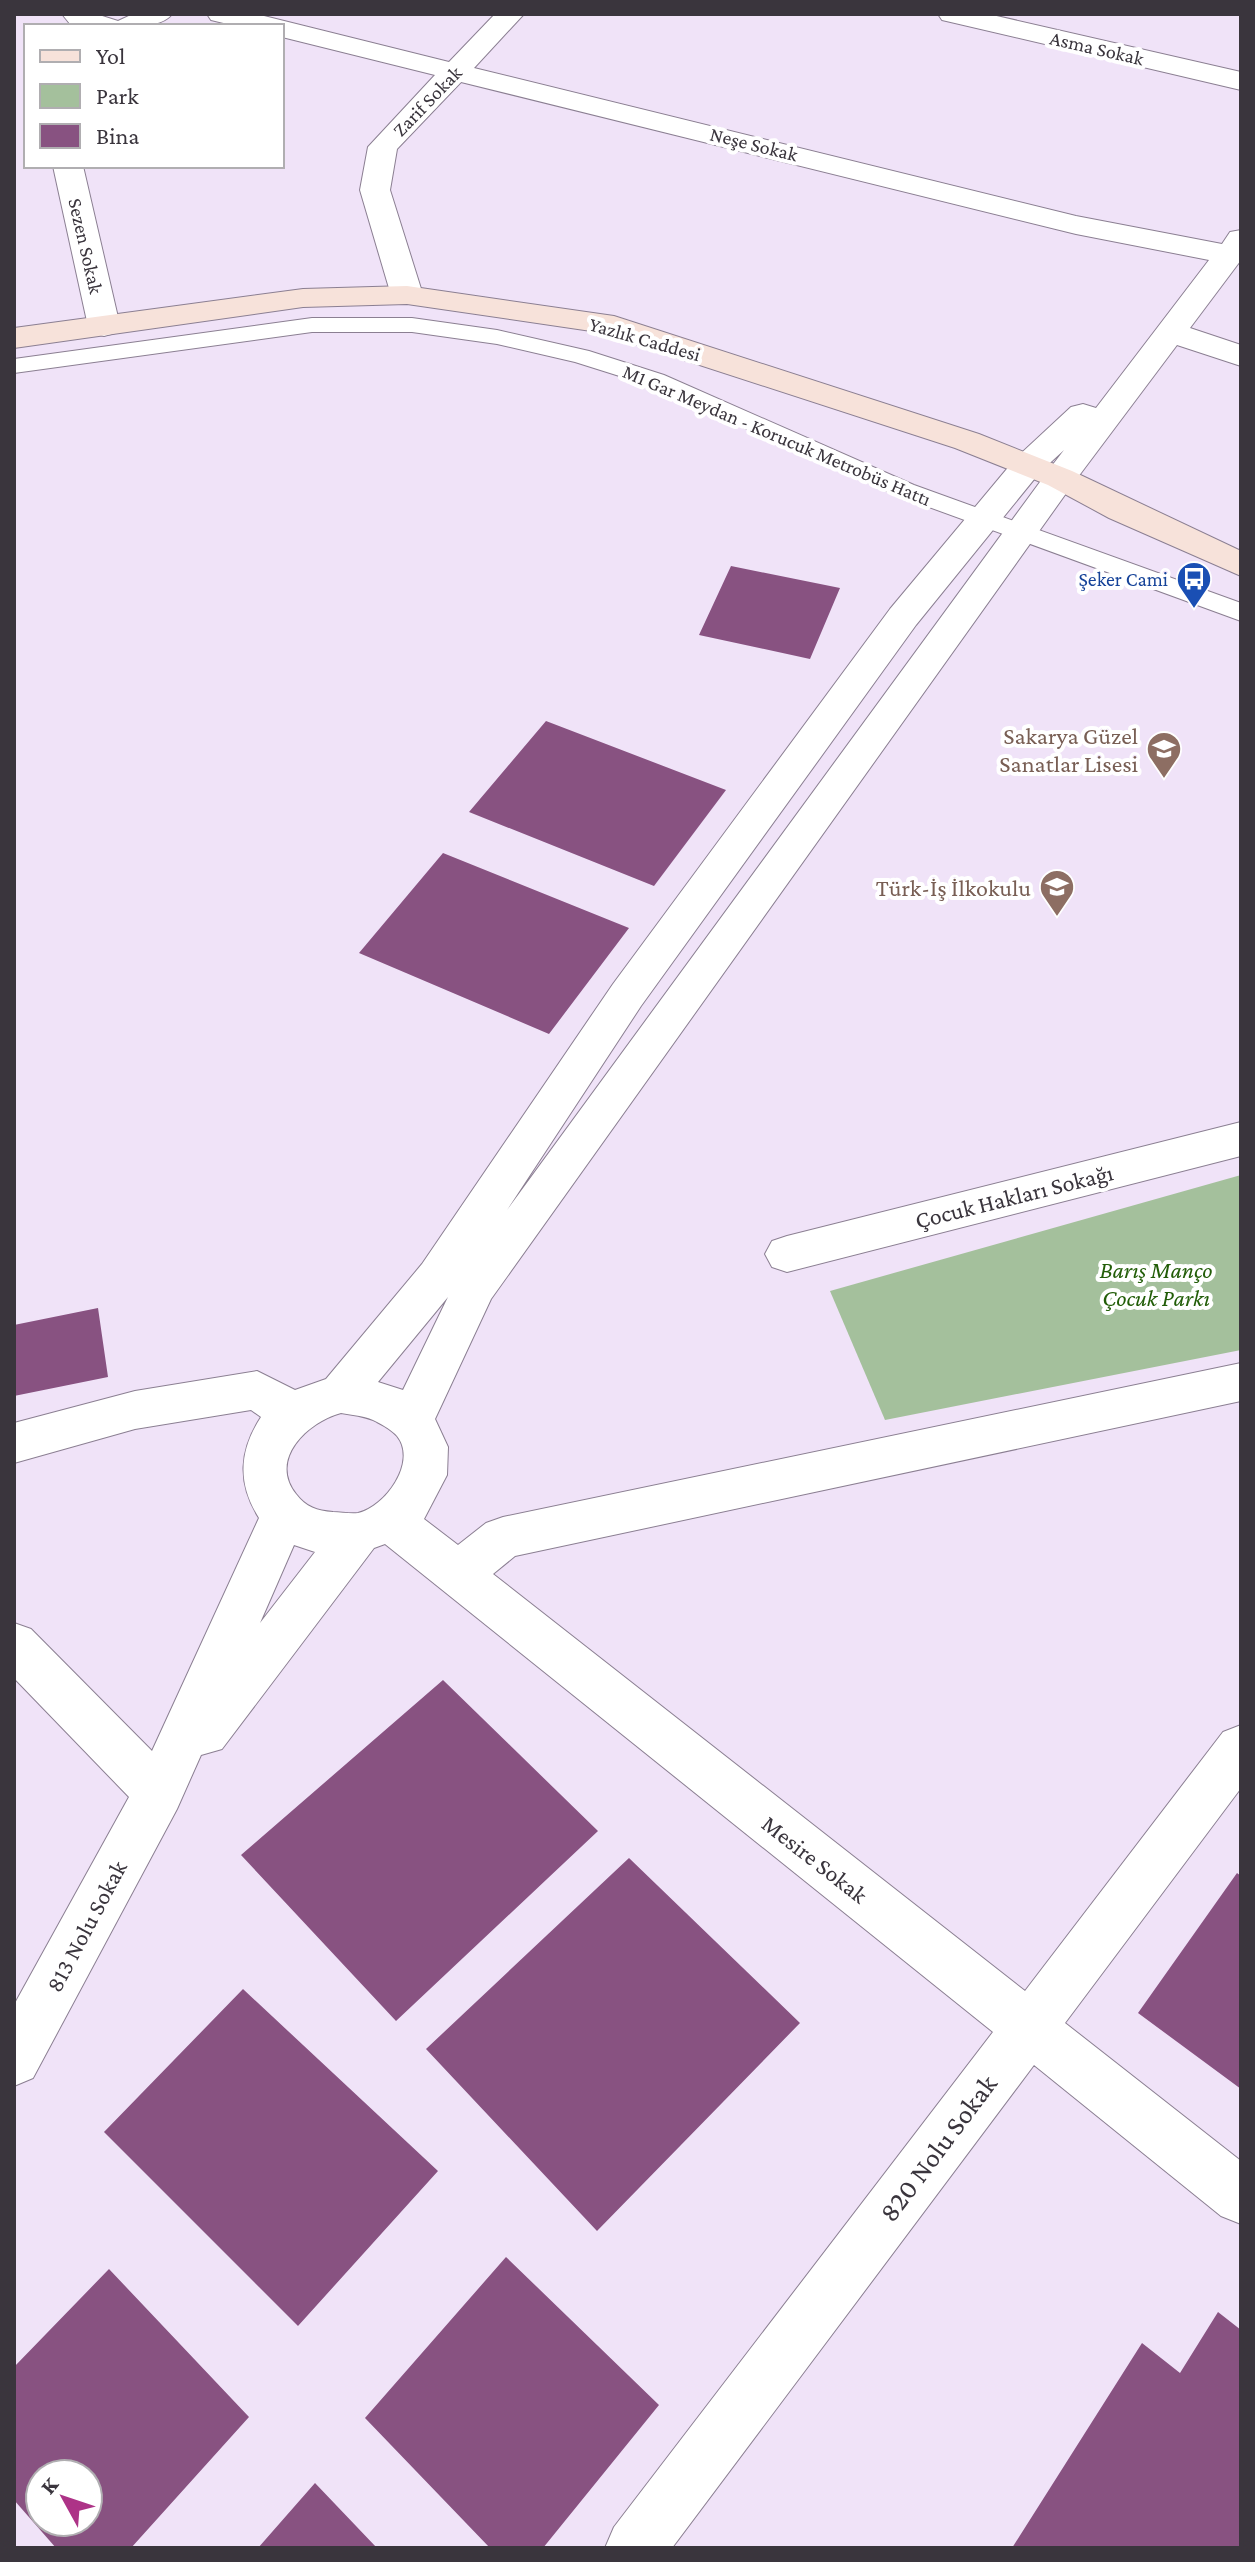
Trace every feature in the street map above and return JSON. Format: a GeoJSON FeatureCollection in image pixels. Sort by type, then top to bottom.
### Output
{"type":"FeatureCollection","features":[{"type":"Feature","properties":{"kind":"main road","name":"Yazlık Caddesi"},"geometry":{"type":"LineString","coordinates":[[14,338],[303,298],[407,295],[603,323],[967,441],[1044,471],[1241,565]]}},
{"type":"Feature","properties":{"kind":"street"},"geometry":{"type":"LineString","coordinates":[[76,14],[100,24]]}},
{"type":"Feature","properties":{"kind":"street"},"geometry":{"type":"LineString","coordinates":[[131,24],[158,14]]}},
{"type":"Feature","properties":{"kind":"street"},"geometry":{"type":"LineString","coordinates":[[221,14],[263,24]]}},
{"type":"Feature","properties":{"kind":"street","name":"Zarif Sokak"},"geometry":{"type":"LineString","coordinates":[[407,295],[375,190],[383,147],[510,14]]}},
{"type":"Feature","properties":{"kind":"street","name":"Asma Sokak"},"geometry":{"type":"LineString","coordinates":[[952,14],[1241,81]]}},
{"type":"Feature","properties":{"kind":"street","name":"Neşe Sokak"},"geometry":{"type":"LineString","coordinates":[[284,29],[1076,225],[1234,246]]}},
{"type":"Feature","properties":{"kind":"street","name":"Sezen Sokak"},"geometry":{"type":"LineString","coordinates":[[68,168],[104,326]]}},
{"type":"Feature","properties":{"kind":"street"},"geometry":{"type":"LineString","coordinates":[[341,1394],[438,1277],[627,995],[903,617],[983,520],[1044,471],[1179,321],[1234,246]]}},
{"type":"Feature","properties":{"kind":"street"},"geometry":{"type":"LineString","coordinates":[[1179,321],[1241,356]]}},
{"type":"Feature","properties":{"kind":"street"},"geometry":{"type":"LineString","coordinates":[[412,1419],[474,1288],[1020,534],[1044,471]]}},
{"type":"Feature","properties":{"kind":"street","name":"Çocuk Hakları Sokağı"},"geometry":{"type":"LineString","coordinates":[[787,1254],[1241,1139]]}},
{"type":"Feature","properties":{"kind":"street"},"geometry":{"type":"LineString","coordinates":[[457,1574],[503,1538],[1241,1382]]}},
{"type":"Feature","properties":{"kind":"street"},"geometry":{"type":"LineString","coordinates":[[14,1443],[135,1410],[257,1390],[293,1413]]}},
{"type":"Feature","properties":{"kind":"street"},"geometry":{"type":"LineString","coordinates":[[341,1394],[368,1395],[393,1404],[412,1419],[424,1440],[427,1464],[421,1488],[406,1509],[373,1527],[330,1535],[305,1528],[284,1515],[270,1496],[264,1474],[266,1452],[277,1431],[293,1413],[316,1400],[341,1394]]}},
{"type":"Feature","properties":{"kind":"street"},"geometry":{"type":"LineString","coordinates":[[159,1792],[284,1515]]}},
{"type":"Feature","properties":{"kind":"street"},"geometry":{"type":"LineString","coordinates":[[159,1792],[373,1527]]}},
{"type":"Feature","properties":{"kind":"street","name":"Mesire Sokak"},"geometry":{"type":"LineString","coordinates":[[373,1527],[457,1574],[1241,2196]]}},
{"type":"Feature","properties":{"kind":"street"},"geometry":{"type":"LineString","coordinates":[[14,1645],[159,1792]]}},
{"type":"Feature","properties":{"kind":"street","name":"820 Nolu Sokak"},"geometry":{"type":"LineString","coordinates":[[635,2548],[1241,1748]]}},
{"type":"Feature","properties":{"kind":"street","name":"813 Nolu Sokak"},"geometry":{"type":"LineString","coordinates":[[14,2059],[159,1792]]}},
{"type":"Feature","properties":{"kind":"lane","name":"M1 Gar Meydan - Korucuk Metrobüs Hattı"},"geometry":{"type":"LineString","coordinates":[[14,366],[312,325],[412,325],[497,337],[581,356],[656,380],[905,490],[1241,612]]}},
{"type":"Feature","properties":{"kind":"green space","name":"Barış Manço Çocuk Parkı"},"geometry":{"type":"Polygon","coordinates":[[[1241,1175],[1241,1350],[885,1420],[830,1291],[1241,1175]]]}},
{"type":"Feature","properties":{"kind":"building"},"geometry":{"type":"Polygon","coordinates":[[[731,566],[840,588],[810,659],[699,635],[731,566]]]}},
{"type":"Feature","properties":{"kind":"building"},"geometry":{"type":"Polygon","coordinates":[[[546,721],[726,790],[654,886],[469,812],[546,721]]]}},
{"type":"Feature","properties":{"kind":"building"},"geometry":{"type":"Polygon","coordinates":[[[443,853],[629,928],[549,1034],[359,953],[443,853]]]}},
{"type":"Feature","properties":{"kind":"building"},"geometry":{"type":"Polygon","coordinates":[[[98,1308],[108,1377],[14,1396],[14,1325],[98,1308]]]}},
{"type":"Feature","properties":{"kind":"building"},"geometry":{"type":"Polygon","coordinates":[[[443,1680],[598,1831],[396,2021],[241,1855],[443,1680]]]}},
{"type":"Feature","properties":{"kind":"building"},"geometry":{"type":"Polygon","coordinates":[[[629,1858],[800,2023],[597,2231],[426,2049],[629,1858]]]}},
{"type":"Feature","properties":{"kind":"building"},"geometry":{"type":"Polygon","coordinates":[[[1237,1873],[1241,1876],[1241,2089],[1138,2013],[1237,1873]]]}},
{"type":"Feature","properties":{"kind":"building"},"geometry":{"type":"Polygon","coordinates":[[[243,1989],[438,2171],[298,2326],[104,2132],[243,1989]]]}},
{"type":"Feature","properties":{"kind":"building"},"geometry":{"type":"Polygon","coordinates":[[[506,2257],[659,2405],[543,2548],[490,2548],[365,2418],[506,2257]]]}},
{"type":"Feature","properties":{"kind":"building"},"geometry":{"type":"Polygon","coordinates":[[[109,2269],[249,2417],[131,2548],[56,2548],[47,2538],[104,2538],[104,2458],[24,2458],[24,2511],[14,2500],[14,2367],[109,2269]]]}},
{"type":"Feature","properties":{"kind":"building"},"geometry":{"type":"Polygon","coordinates":[[[1218,2312],[1241,2330],[1241,2548],[1012,2548],[1142,2343],[1180,2373],[1218,2312]]]}},
{"type":"Feature","properties":{"kind":"building"},"geometry":{"type":"Polygon","coordinates":[[[315,2483],[377,2548],[258,2548],[315,2483]]]}},
{"type":"Feature","properties":{"kind":"place","name":"Şeker Cami"},"geometry":{"type":"Point","coordinates":[1194,610]}},
{"type":"Feature","properties":{"kind":"place","name":"Sakarya Güzel Sanatlar Lisesi"},"geometry":{"type":"Point","coordinates":[1164,780]}},
{"type":"Feature","properties":{"kind":"place","name":"Türk-İş İlkokulu"},"geometry":{"type":"Point","coordinates":[1057,918]}}]}
